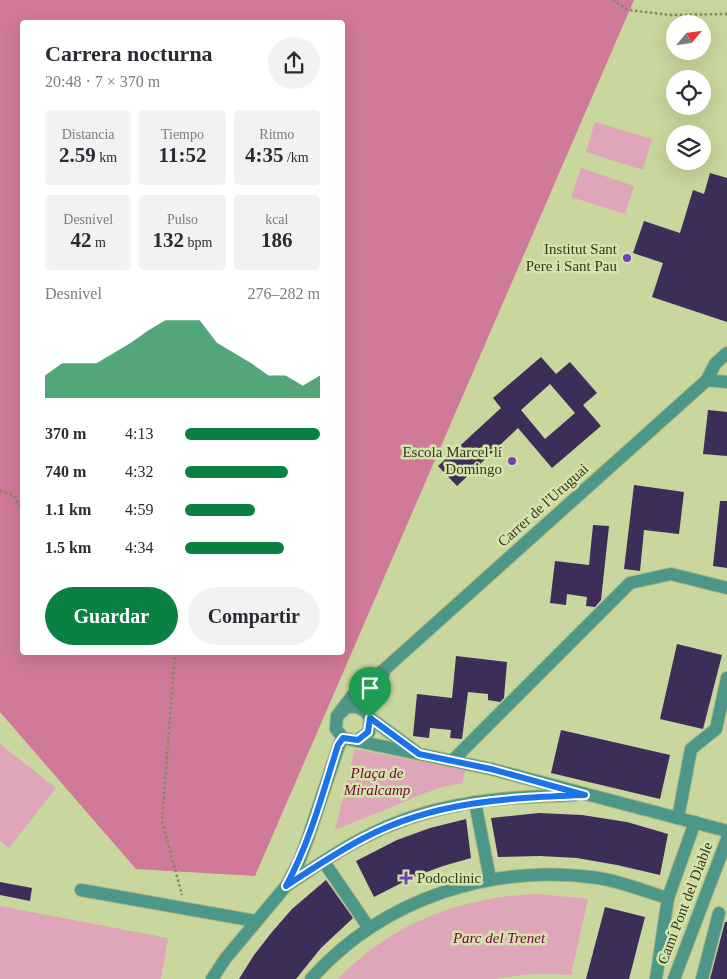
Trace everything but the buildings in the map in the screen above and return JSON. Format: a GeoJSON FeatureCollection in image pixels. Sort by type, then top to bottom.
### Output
{"type":"FeatureCollection","features":[{"type":"Feature","properties":{"kind":"street","name":"Carrer de l'Uruguai"},"geometry":{"type":"LineString","coordinates":[[386,668],[706,380],[715,364],[727,353]]}},
{"type":"Feature","properties":{"kind":"street"},"geometry":{"type":"LineString","coordinates":[[706,380],[727,382]]}},
{"type":"Feature","properties":{"kind":"street"},"geometry":{"type":"LineString","coordinates":[[452,761],[630,583],[670,574],[727,588]]}},
{"type":"Feature","properties":{"kind":"street"},"geometry":{"type":"LineString","coordinates":[[358,740],[368,732],[367,714],[386,668]]}},
{"type":"Feature","properties":{"kind":"street"},"geometry":{"type":"LineString","coordinates":[[386,668],[352,696],[337,716],[336,729],[343,738],[491,769],[727,831]]}},
{"type":"Feature","properties":{"kind":"street"},"geometry":{"type":"LineString","coordinates":[[678,818],[691,749],[716,728],[727,678]]}},
{"type":"Feature","properties":{"kind":"street"},"geometry":{"type":"LineString","coordinates":[[337,716],[347,707],[357,707],[419,754]]}},
{"type":"Feature","properties":{"kind":"street"},"geometry":{"type":"LineString","coordinates":[[212,979],[225,959],[286,886],[299,862],[338,745],[343,738]]}},
{"type":"Feature","properties":{"kind":"street"},"geometry":{"type":"LineString","coordinates":[[286,886],[364,838],[395,824],[443,809],[475,802],[512,798],[585,795]]}},
{"type":"Feature","properties":{"kind":"street"},"geometry":{"type":"LineString","coordinates":[[475,802],[490,879]]}},
{"type":"Feature","properties":{"kind":"street"},"geometry":{"type":"LineString","coordinates":[[656,979],[668,898],[695,822]]}},
{"type":"Feature","properties":{"kind":"street","name":"Camí Pont del Diable"},"geometry":{"type":"LineString","coordinates":[[674,979],[727,839]]}},
{"type":"Feature","properties":{"kind":"street"},"geometry":{"type":"LineString","coordinates":[[324,862],[369,928]]}},
{"type":"Feature","properties":{"kind":"street"},"geometry":{"type":"LineString","coordinates":[[311,979],[339,952],[369,928],[414,903],[450,890],[490,879],[542,873],[600,878],[668,898]]}},
{"type":"Feature","properties":{"kind":"street"},"geometry":{"type":"LineString","coordinates":[[81,890],[256,921]]}},
{"type":"Feature","properties":{"kind":"street"},"geometry":{"type":"LineString","coordinates":[[701,909],[723,914],[702,979]]}},
{"type":"Feature","properties":{"kind":"path"},"geometry":{"type":"LineString","coordinates":[[613,0],[628,10],[662,14],[727,14]]}},
{"type":"Feature","properties":{"kind":"path"},"geometry":{"type":"LineString","coordinates":[[0,491],[13,495],[20,506]]}},
{"type":"Feature","properties":{"kind":"path"},"geometry":{"type":"LineString","coordinates":[[175,655],[162,821],[186,908]]}},
{"type":"Feature","properties":{"kind":"green space"},"geometry":{"type":"Polygon","coordinates":[[[595,122],[652,139],[643,170],[586,152],[595,122]]]}},
{"type":"Feature","properties":{"kind":"green space"},"geometry":{"type":"Polygon","coordinates":[[[581,168],[634,186],[625,214],[571,197],[581,168]]]}},
{"type":"Feature","properties":{"kind":"green space"},"geometry":{"type":"Polygon","coordinates":[[[0,744],[56,788],[9,848],[0,841],[0,744]]]}},
{"type":"Feature","properties":{"kind":"green space","name":"Plaça de Miralcamp"},"geometry":{"type":"Polygon","coordinates":[[[355,749],[466,770],[462,783],[438,788],[335,830],[355,749]]]}},
{"type":"Feature","properties":{"kind":"green space","name":"Parc del Trenet"},"geometry":{"type":"Polygon","coordinates":[[[539,894],[588,899],[571,975],[533,974],[496,979],[338,979],[381,942],[430,916],[483,900],[539,894]]]}},
{"type":"Feature","properties":{"kind":"green space"},"geometry":{"type":"Polygon","coordinates":[[[0,906],[168,938],[161,979],[0,979],[0,906]]]}},
{"type":"Feature","properties":{"kind":"shaded area"},"geometry":{"type":"Polygon","coordinates":[[[0,0],[634,0],[255,876],[136,869],[0,712],[0,0]]]}},
{"type":"Feature","properties":{"kind":"place","name":"Institut Sant Pere i Sant Pau"},"geometry":{"type":"Point","coordinates":[627,258]}},
{"type":"Feature","properties":{"kind":"place","name":"Escola Marcel·lí Domingo"},"geometry":{"type":"Point","coordinates":[512,461]}},
{"type":"Feature","properties":{"kind":"place","name":"Podoclinic"},"geometry":{"type":"Point","coordinates":[406,878]}},
{"type":"Feature","properties":{"kind":"route"},"geometry":{"type":"LineString","coordinates":[[370,718],[419,754],[491,769],[585,795],[512,798],[459,805],[427,813],[395,824],[364,838],[286,886],[299,862],[308,838],[338,745],[343,738],[358,740],[368,732],[370,718]]}}]}
